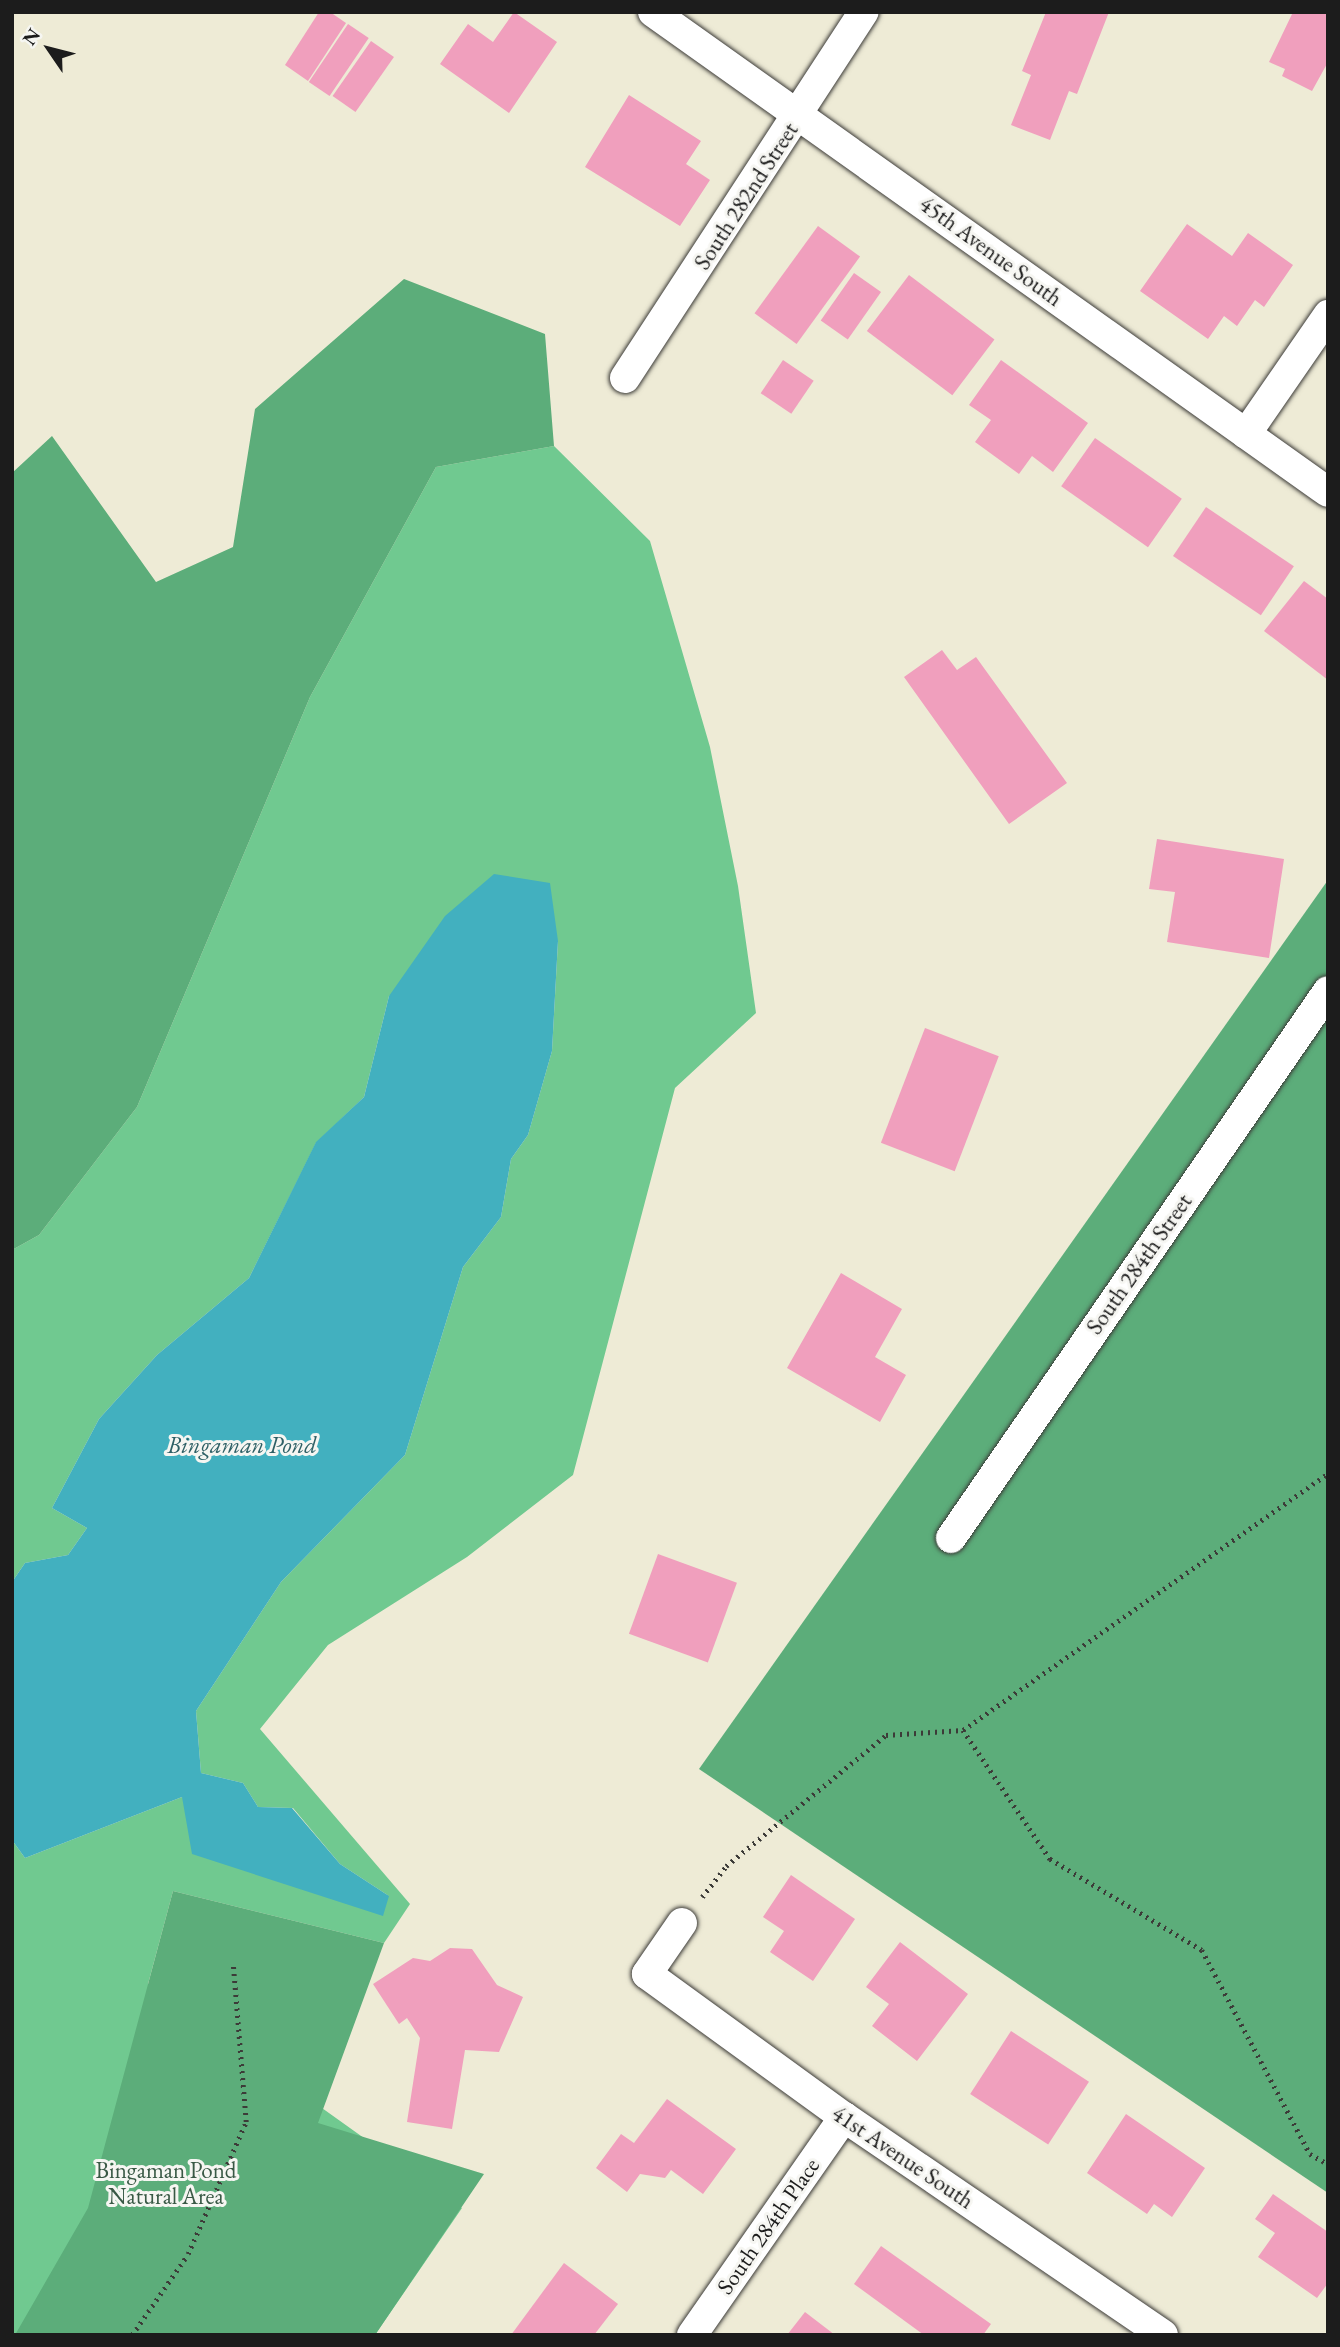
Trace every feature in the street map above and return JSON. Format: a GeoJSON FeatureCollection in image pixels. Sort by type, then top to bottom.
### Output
{"type":"FeatureCollection","features":[{"type":"Feature","properties":{"kind":"street","name":"45th Avenue South"},"geometry":{"type":"LineString","coordinates":[[653,12],[1328,492]]}},
{"type":"Feature","properties":{"kind":"street","name":"South 282nd Street"},"geometry":{"type":"LineString","coordinates":[[625,378],[800,114],[864,12]]}},
{"type":"Feature","properties":{"kind":"street"},"geometry":{"type":"LineString","coordinates":[[1246,434],[1328,315]]}},
{"type":"Feature","properties":{"kind":"street","name":"South 284th Street"},"geometry":{"type":"LineString","coordinates":[[951,1538],[1328,991]]}},
{"type":"Feature","properties":{"kind":"street","name":"41st Avenue South"},"geometry":{"type":"LineString","coordinates":[[682,1923],[647,1974],[844,2118],[1163,2335]]}},
{"type":"Feature","properties":{"kind":"street","name":"South 284th Place"},"geometry":{"type":"LineString","coordinates":[[692,2335],[844,2118]]}},
{"type":"Feature","properties":{"kind":"path"},"geometry":{"type":"LineString","coordinates":[[682,1923],[726,1866],[886,1735],[963,1730],[1328,1473]]}},
{"type":"Feature","properties":{"kind":"path"},"geometry":{"type":"LineString","coordinates":[[963,1730],[1049,1859],[1202,1950],[1310,2154],[1328,2164]]}},
{"type":"Feature","properties":{"kind":"path"},"geometry":{"type":"LineString","coordinates":[[132,2335],[188,2254],[246,2122],[233,1963]]}},
{"type":"Feature","properties":{"kind":"green space"},"geometry":{"type":"Polygon","coordinates":[[[404,279],[545,334],[554,446],[436,467],[310,697],[137,1107],[39,1235],[12,1250],[12,473],[52,436],[156,582],[233,547],[255,409],[404,279]]]}},
{"type":"Feature","properties":{"kind":"green space"},"geometry":{"type":"Polygon","coordinates":[[[554,446],[650,541],[710,747],[738,886],[756,1013],[675,1088],[573,1475],[467,1557],[328,1645],[260,1729],[410,1904],[384,1943],[173,1891],[148,1984],[462,2208],[375,2335],[12,2335],[12,1840],[25,1858],[182,1797],[389,1896],[340,1864],[293,1808],[258,1807],[243,1783],[201,1773],[196,1711],[281,1582],[405,1455],[463,1267],[501,1217],[511,1159],[528,1135],[552,1051],[558,941],[389,996],[364,1097],[316,1143],[249,1278],[157,1355],[99,1419],[52,1508],[87,1528],[68,1555],[25,1563],[12,1582],[12,1250],[39,1235],[137,1107],[310,697],[436,467],[554,446]]]}},
{"type":"Feature","properties":{"kind":"green space"},"geometry":{"type":"Polygon","coordinates":[[[1328,880],[1328,2193],[699,1769],[1328,880]]]}},
{"type":"Feature","properties":{"kind":"green space","name":"Bingaman Pond Natural Area"},"geometry":{"type":"Polygon","coordinates":[[[173,1891],[384,1943],[318,2123],[484,2174],[375,2335],[15,2335],[88,2208],[173,1891]]]}},
{"type":"Feature","properties":{"kind":"water","name":"Bingaman Pond"},"geometry":{"type":"Polygon","coordinates":[[[494,874],[550,883],[558,941],[552,1051],[528,1135],[511,1159],[501,1217],[463,1267],[405,1455],[281,1582],[196,1711],[201,1773],[243,1783],[258,1807],[292,1808],[340,1864],[389,1896],[383,1916],[192,1854],[182,1797],[25,1858],[12,1840],[12,1582],[25,1563],[68,1555],[87,1528],[52,1508],[99,1419],[157,1355],[249,1278],[316,1142],[364,1097],[389,996],[445,916],[494,874]]]}},
{"type":"Feature","properties":{"kind":"building"},"geometry":{"type":"Polygon","coordinates":[[[319,12],[330,12],[346,23],[308,81],[285,65],[319,12]]]}},
{"type":"Feature","properties":{"kind":"building"},"geometry":{"type":"Polygon","coordinates":[[[514,12],[557,42],[509,113],[440,64],[468,24],[493,42],[514,12]]]}},
{"type":"Feature","properties":{"kind":"building"},"geometry":{"type":"Polygon","coordinates":[[[1046,12],[1109,12],[1077,94],[1069,91],[1050,140],[1011,125],[1031,75],[1022,71],[1046,12]]]}},
{"type":"Feature","properties":{"kind":"building"},"geometry":{"type":"Polygon","coordinates":[[[1293,12],[1328,12],[1328,62],[1312,91],[1282,76],[1285,69],[1269,62],[1293,12]]]}},
{"type":"Feature","properties":{"kind":"building"},"geometry":{"type":"Polygon","coordinates":[[[348,24],[369,38],[330,96],[309,82],[348,24]]]}},
{"type":"Feature","properties":{"kind":"building"},"geometry":{"type":"Polygon","coordinates":[[[371,41],[394,57],[356,112],[333,96],[371,41]]]}},
{"type":"Feature","properties":{"kind":"building"},"geometry":{"type":"Polygon","coordinates":[[[629,95],[701,141],[686,164],[710,180],[680,226],[585,167],[629,95]]]}},
{"type":"Feature","properties":{"kind":"building"},"geometry":{"type":"Polygon","coordinates":[[[1187,224],[1232,256],[1248,233],[1293,265],[1264,307],[1255,300],[1237,326],[1224,316],[1208,339],[1140,291],[1187,224]]]}},
{"type":"Feature","properties":{"kind":"building"},"geometry":{"type":"Polygon","coordinates":[[[818,226],[860,257],[797,344],[755,313],[818,226]]]}},
{"type":"Feature","properties":{"kind":"building"},"geometry":{"type":"Polygon","coordinates":[[[854,273],[881,292],[848,339],[821,321],[854,273]]]}},
{"type":"Feature","properties":{"kind":"building"},"geometry":{"type":"Polygon","coordinates":[[[909,275],[994,339],[952,395],[867,331],[909,275]]]}},
{"type":"Feature","properties":{"kind":"building"},"geometry":{"type":"Polygon","coordinates":[[[783,360],[814,381],[791,414],[761,393],[783,360]]]}},
{"type":"Feature","properties":{"kind":"building"},"geometry":{"type":"Polygon","coordinates":[[[1001,360],[1088,423],[1053,472],[1032,456],[1019,474],[975,442],[991,420],[969,405],[1001,360]]]}},
{"type":"Feature","properties":{"kind":"building"},"geometry":{"type":"Polygon","coordinates":[[[1095,438],[1182,499],[1148,547],[1061,486],[1095,438]]]}},
{"type":"Feature","properties":{"kind":"building"},"geometry":{"type":"Polygon","coordinates":[[[1206,507],[1294,566],[1261,615],[1173,556],[1206,507]]]}},
{"type":"Feature","properties":{"kind":"building"},"geometry":{"type":"Polygon","coordinates":[[[1304,581],[1328,599],[1328,680],[1264,631],[1304,581]]]}},
{"type":"Feature","properties":{"kind":"building"},"geometry":{"type":"Polygon","coordinates":[[[942,650],[957,670],[976,657],[1067,783],[1009,824],[904,677],[942,650]]]}},
{"type":"Feature","properties":{"kind":"building"},"geometry":{"type":"Polygon","coordinates":[[[1157,839],[1284,859],[1269,958],[1167,942],[1175,892],[1149,889],[1157,839]]]}},
{"type":"Feature","properties":{"kind":"building"},"geometry":{"type":"Polygon","coordinates":[[[925,1028],[999,1056],[955,1171],[881,1143],[925,1028]]]}},
{"type":"Feature","properties":{"kind":"building"},"geometry":{"type":"Polygon","coordinates":[[[841,1273],[902,1309],[875,1357],[906,1375],[880,1422],[787,1368],[841,1273]]]}},
{"type":"Feature","properties":{"kind":"building"},"geometry":{"type":"Polygon","coordinates":[[[658,1554],[737,1583],[708,1663],[629,1634],[658,1554]]]}},
{"type":"Feature","properties":{"kind":"building"},"geometry":{"type":"Polygon","coordinates":[[[791,1875],[855,1919],[813,1981],[770,1952],[784,1931],[763,1917],[791,1875]]]}},
{"type":"Feature","properties":{"kind":"building"},"geometry":{"type":"Polygon","coordinates":[[[900,1942],[968,1994],[917,2061],[872,2026],[889,2004],[866,1987],[900,1942]]]}},
{"type":"Feature","properties":{"kind":"building"},"geometry":{"type":"Polygon","coordinates":[[[450,1948],[472,1949],[497,1985],[523,1997],[499,2052],[465,2050],[452,2129],[407,2122],[420,2038],[407,2018],[399,2024],[373,1984],[413,1958],[430,1961],[450,1948]]]}},
{"type":"Feature","properties":{"kind":"building"},"geometry":{"type":"Polygon","coordinates":[[[1011,2031],[1089,2082],[1048,2145],[970,2094],[1011,2031]]]}},
{"type":"Feature","properties":{"kind":"building"},"geometry":{"type":"Polygon","coordinates":[[[667,2099],[736,2149],[703,2194],[671,2170],[665,2178],[640,2174],[627,2192],[596,2168],[621,2134],[634,2143],[667,2099]]]}},
{"type":"Feature","properties":{"kind":"building"},"geometry":{"type":"Polygon","coordinates":[[[1126,2114],[1205,2168],[1172,2217],[1154,2204],[1147,2214],[1087,2173],[1126,2114]]]}},
{"type":"Feature","properties":{"kind":"building"},"geometry":{"type":"Polygon","coordinates":[[[1273,2194],[1328,2232],[1328,2283],[1317,2298],[1258,2257],[1275,2233],[1255,2219],[1273,2194]]]}},
{"type":"Feature","properties":{"kind":"building"},"geometry":{"type":"Polygon","coordinates":[[[881,2246],[991,2324],[983,2335],[924,2335],[854,2284],[881,2246]]]}},
{"type":"Feature","properties":{"kind":"building"},"geometry":{"type":"Polygon","coordinates":[[[564,2263],[618,2304],[594,2335],[511,2335],[564,2263]]]}},
{"type":"Feature","properties":{"kind":"building"},"geometry":{"type":"Polygon","coordinates":[[[805,2312],[835,2335],[787,2335],[805,2312]]]}}]}
